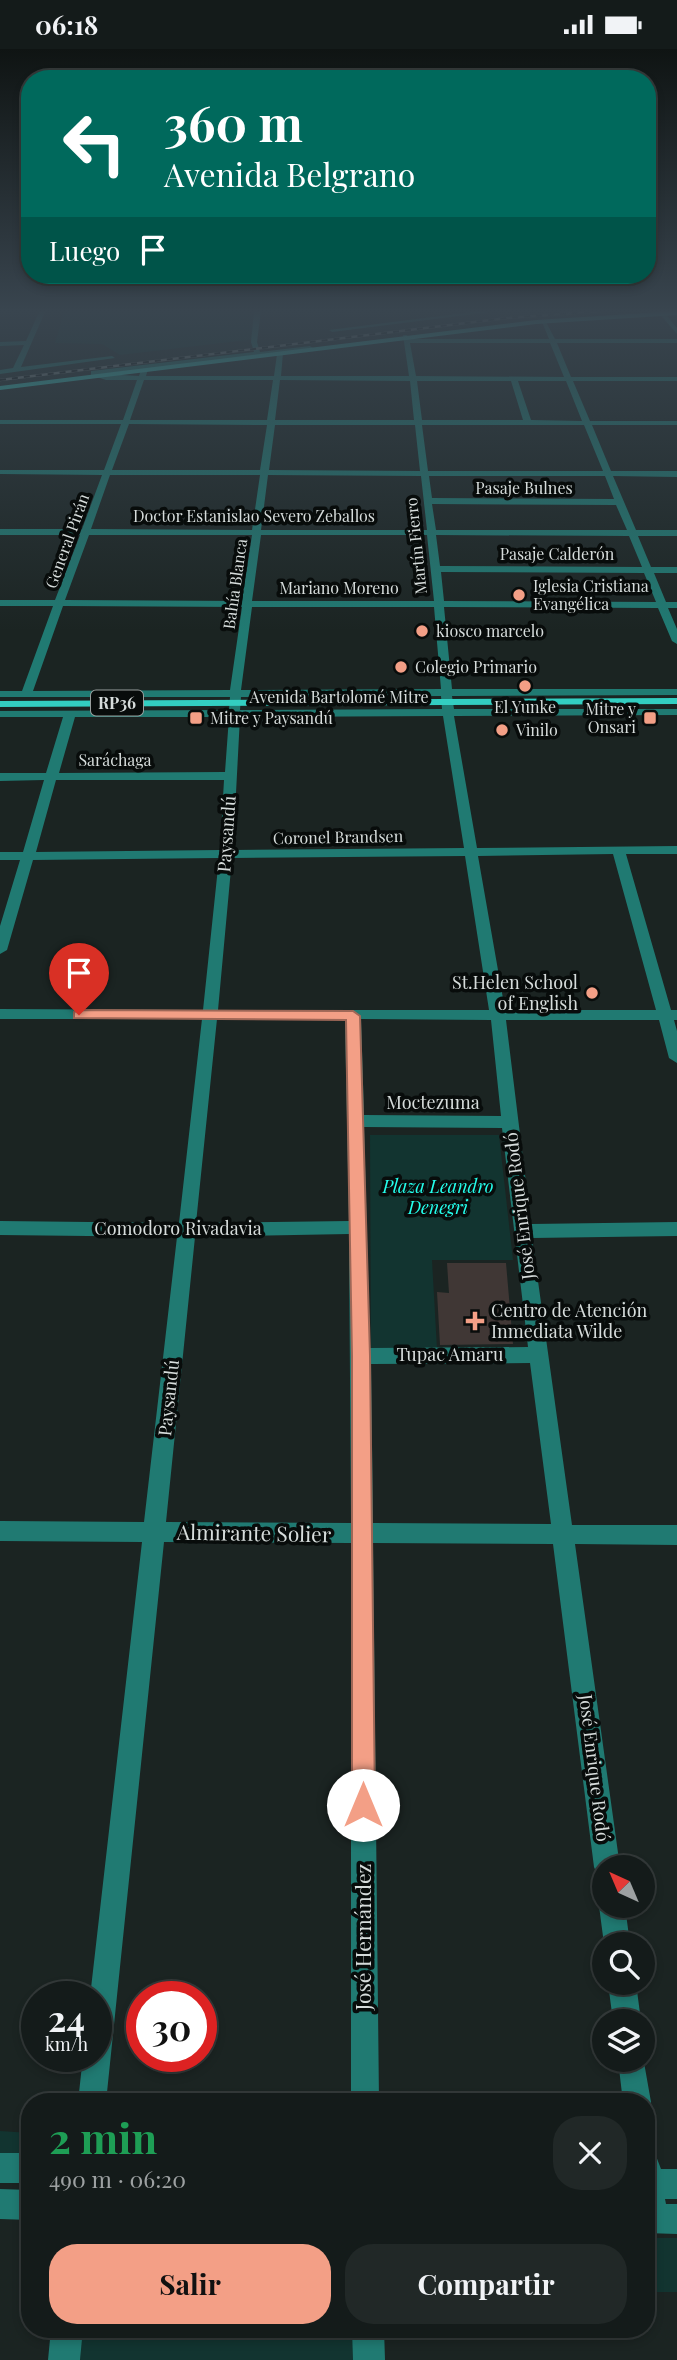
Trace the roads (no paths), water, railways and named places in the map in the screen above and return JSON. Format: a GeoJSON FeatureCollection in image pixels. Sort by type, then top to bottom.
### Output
{"type":"FeatureCollection","features":[{"type":"Feature","properties":{"kind":"main road","name":"Avenida Bartolomé Mitre"},"geometry":{"type":"LineString","coordinates":[[449,703],[677,701]]}},
{"type":"Feature","properties":{"kind":"main road","name":"Avenida Bartolomé Mitre"},"geometry":{"type":"LineString","coordinates":[[0,704],[235,703]]}},
{"type":"Feature","properties":{"kind":"street","name":"General Pirán"},"geometry":{"type":"LineString","coordinates":[[26,694],[128,416]]}},
{"type":"Feature","properties":{"kind":"street","name":"Bahía Blanca"},"geometry":{"type":"LineString","coordinates":[[235,703],[273,416]]}},
{"type":"Feature","properties":{"kind":"street","name":"Martín Fierro"},"geometry":{"type":"LineString","coordinates":[[418,416],[449,703]]}},
{"type":"Feature","properties":{"kind":"street"},"geometry":{"type":"LineString","coordinates":[[526,416],[528,423]]}},
{"type":"Feature","properties":{"kind":"street"},"geometry":{"type":"LineString","coordinates":[[585,416],[677,641]]}},
{"type":"Feature","properties":{"kind":"street"},"geometry":{"type":"LineString","coordinates":[[0,422],[677,423]]}},
{"type":"Feature","properties":{"kind":"street"},"geometry":{"type":"LineString","coordinates":[[0,472],[677,474]]}},
{"type":"Feature","properties":{"kind":"street","name":"Pasaje Bulnes"},"geometry":{"type":"LineString","coordinates":[[427,501],[620,502]]}},
{"type":"Feature","properties":{"kind":"street","name":"Doctor Estanislao Severo Zeballos"},"geometry":{"type":"LineString","coordinates":[[0,532],[677,533]]}},
{"type":"Feature","properties":{"kind":"street","name":"Pasaje Calderón"},"geometry":{"type":"LineString","coordinates":[[436,569],[677,570]]}},
{"type":"Feature","properties":{"kind":"street","name":"Mariano Moreno"},"geometry":{"type":"LineString","coordinates":[[0,603],[677,605]]}},
{"type":"Feature","properties":{"kind":"street","name":"Avenida Bartolomé Mitre"},"geometry":{"type":"LineString","coordinates":[[0,714],[70,714],[235,703],[449,703],[677,692]]}},
{"type":"Feature","properties":{"kind":"street","name":"Avenida Bartolomé Mitre"},"geometry":{"type":"LineString","coordinates":[[0,694],[235,703],[449,703],[677,712]]}},
{"type":"Feature","properties":{"kind":"street","name":"Paysandú"},"geometry":{"type":"LineString","coordinates":[[93,2093],[210,1016],[226,855],[235,703]]}},
{"type":"Feature","properties":{"kind":"street","name":"José Enrique Rodó"},"geometry":{"type":"LineString","coordinates":[[449,703],[498,1016],[523,1231],[605,1855]]}},
{"type":"Feature","properties":{"kind":"street"},"geometry":{"type":"LineString","coordinates":[[0,950],[70,714]]}},
{"type":"Feature","properties":{"kind":"street","name":"Saráchaga"},"geometry":{"type":"LineString","coordinates":[[0,777],[231,776]]}},
{"type":"Feature","properties":{"kind":"street","name":"Coronel Brandsen"},"geometry":{"type":"LineString","coordinates":[[0,856],[677,850]]}},
{"type":"Feature","properties":{"kind":"street"},"geometry":{"type":"LineString","coordinates":[[619,851],[671,1015],[677,1058]]}},
{"type":"Feature","properties":{"kind":"street"},"geometry":{"type":"LineString","coordinates":[[0,1014],[671,1015]]}},
{"type":"Feature","properties":{"kind":"street","name":"José Hernández"},"geometry":{"type":"LineString","coordinates":[[353,1016],[361,1356],[365,2093]]}},
{"type":"Feature","properties":{"kind":"street","name":"Moctezuma"},"geometry":{"type":"LineString","coordinates":[[357,1121],[510,1122]]}},
{"type":"Feature","properties":{"kind":"street","name":"Comodoro Rivadavia"},"geometry":{"type":"LineString","coordinates":[[0,1228],[188,1230],[357,1227]]}},
{"type":"Feature","properties":{"kind":"street"},"geometry":{"type":"LineString","coordinates":[[523,1231],[677,1229]]}},
{"type":"Feature","properties":{"kind":"street","name":"Tupac Amaru"},"geometry":{"type":"LineString","coordinates":[[361,1356],[539,1355]]}},
{"type":"Feature","properties":{"kind":"street","name":"Almirante Solier"},"geometry":{"type":"LineString","coordinates":[[0,1531],[677,1535]]}},
{"type":"Feature","properties":{"kind":"street"},"geometry":{"type":"LineString","coordinates":[[633,2072],[636,2093]]}},
{"type":"Feature","properties":{"kind":"street"},"geometry":{"type":"LineString","coordinates":[[0,2168],[21,2168]]}},
{"type":"Feature","properties":{"kind":"street"},"geometry":{"type":"LineString","coordinates":[[655,2187],[659,2218]]}},
{"type":"Feature","properties":{"kind":"street"},"geometry":{"type":"LineString","coordinates":[[0,2204],[21,2205]]}},
{"type":"Feature","properties":{"kind":"street"},"geometry":{"type":"LineString","coordinates":[[64,2360],[66,2338]]}},
{"type":"Feature","properties":{"kind":"street"},"geometry":{"type":"LineString","coordinates":[[368,2338],[369,2360]]}},
{"type":"Feature","properties":{"kind":"place","name":"Iglesia Cristiana Evangélica"},"geometry":{"type":"Point","coordinates":[519,595]}},
{"type":"Feature","properties":{"kind":"place","name":"kiosco marcelo"},"geometry":{"type":"Point","coordinates":[422,631]}},
{"type":"Feature","properties":{"kind":"place","name":"Colegio Primario"},"geometry":{"type":"Point","coordinates":[401,667]}},
{"type":"Feature","properties":{"kind":"place","name":"El Yunke"},"geometry":{"type":"Point","coordinates":[525,686]}},
{"type":"Feature","properties":{"kind":"place","name":"Mitre y Paysandú"},"geometry":{"type":"Point","coordinates":[196,718]}},
{"type":"Feature","properties":{"kind":"place","name":"Mitre y Onsari"},"geometry":{"type":"Point","coordinates":[650,718]}},
{"type":"Feature","properties":{"kind":"place","name":"Vinilo"},"geometry":{"type":"Point","coordinates":[502,730]}},
{"type":"Feature","properties":{"kind":"place","name":"St.Helen School of English"},"geometry":{"type":"Point","coordinates":[592,993]}},
{"type":"Feature","properties":{"kind":"place","name":"Centro de Atención Inmediata Wilde"},"geometry":{"type":"Point","coordinates":[475,1321]}},
{"type":"Feature","properties":{"kind":"park label","name":"Plaza Leandro Denegri"},"geometry":{"type":"Point","coordinates":[438,1198]}}]}
